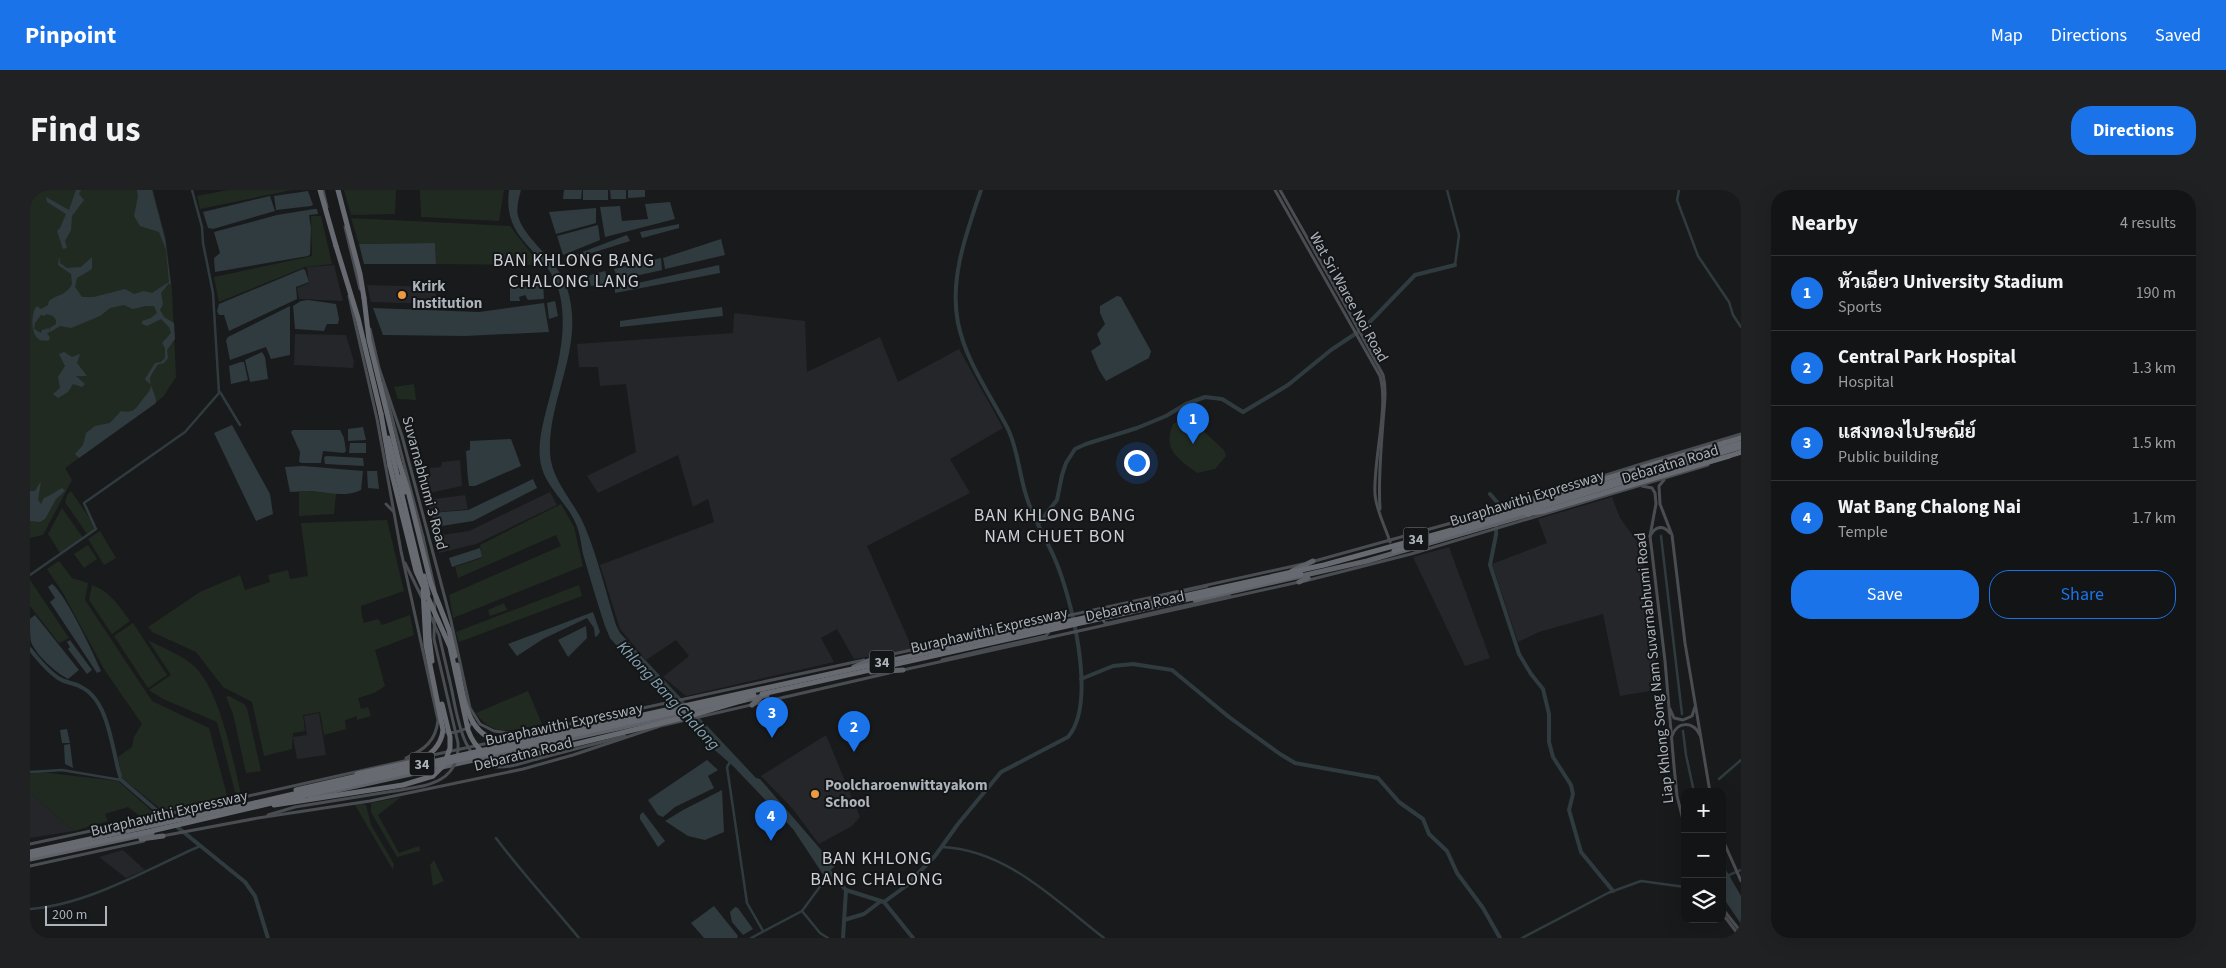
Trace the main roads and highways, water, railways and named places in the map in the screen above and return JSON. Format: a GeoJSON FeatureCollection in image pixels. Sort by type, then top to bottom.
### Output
{"type":"FeatureCollection","features":[{"type":"Feature","properties":{"kind":"highway"},"geometry":{"type":"LineString","coordinates":[[256,804],[344,778],[402,767],[423,759],[433,751],[440,741],[443,730],[442,717],[426,645],[420,566],[382,414],[322,190]]}},
{"type":"Feature","properties":{"kind":"highway"},"geometry":{"type":"LineString","coordinates":[[256,804],[298,802],[416,782],[427,779],[439,771],[449,755],[450,737],[430,647],[428,594],[370,340],[360,274],[338,191]]}},
{"type":"Feature","properties":{"kind":"highway"},"geometry":{"type":"LineString","coordinates":[[382,414],[390,466],[414,563],[424,591],[447,639],[468,730],[474,742],[484,753],[504,760],[521,758],[731,705],[753,693]]}},
{"type":"Feature","properties":{"kind":"highway"},"geometry":{"type":"LineString","coordinates":[[1512,514],[1548,496],[1741,439]]}},
{"type":"Feature","properties":{"kind":"highway","name":"Buraphawithi Expressway"},"geometry":{"type":"LineString","coordinates":[[1512,514],[1741,439]]}},
{"type":"Feature","properties":{"kind":"highway","name":"Debaratna Road"},"geometry":{"type":"LineString","coordinates":[[30,851],[113,833],[156,819],[173,819],[851,669],[1065,619],[1292,571],[1391,546],[1550,499],[1741,439]]}},
{"type":"Feature","properties":{"kind":"highway"},"geometry":{"type":"LineString","coordinates":[[1512,514],[1544,511],[1741,451]]}},
{"type":"Feature","properties":{"kind":"highway","name":"Buraphawithi Expressway"},"geometry":{"type":"LineString","coordinates":[[30,851],[256,804],[1324,565],[1741,451]]}},
{"type":"Feature","properties":{"kind":"highway","name":"Debaratna Road"},"geometry":{"type":"LineString","coordinates":[[30,858],[110,843],[678,714],[1069,631],[1394,555],[1664,477],[1741,451]]}},
{"type":"Feature","properties":{"kind":"highway"},"geometry":{"type":"LineString","coordinates":[[399,462],[431,584],[449,630],[468,710],[473,724],[485,736],[499,741],[513,741],[692,701],[753,693]]}},
{"type":"Feature","properties":{"kind":"highway"},"geometry":{"type":"LineString","coordinates":[[1660,465],[1664,477]]}},
{"type":"Feature","properties":{"kind":"highway"},"geometry":{"type":"LineString","coordinates":[[1292,571],[1313,561]]}},
{"type":"Feature","properties":{"kind":"highway"},"geometry":{"type":"LineString","coordinates":[[1299,582],[1322,572]]}},
{"type":"Feature","properties":{"kind":"highway"},"geometry":{"type":"LineString","coordinates":[[851,669],[875,658]]}},
{"type":"Feature","properties":{"kind":"highway"},"geometry":{"type":"LineString","coordinates":[[871,672],[903,670]]}},
{"type":"Feature","properties":{"kind":"highway"},"geometry":{"type":"LineString","coordinates":[[752,705],[762,696]]}},
{"type":"Feature","properties":{"kind":"highway","name":"Buraphawithi Expressway"},"geometry":{"type":"LineString","coordinates":[[30,858],[256,804]]}},
{"type":"Feature","properties":{"kind":"highway"},"geometry":{"type":"LineString","coordinates":[[113,833],[156,819]]}},
{"type":"Feature","properties":{"kind":"highway"},"geometry":{"type":"LineString","coordinates":[[110,843],[163,836]]}},
{"type":"Feature","properties":{"kind":"main road","name":"Suvarnabhumi 3 Road"},"geometry":{"type":"LineString","coordinates":[[322,190],[377,419],[401,550],[438,720]]}},
{"type":"Feature","properties":{"kind":"main road","name":"Wat Sri Waree Noi Road"},"geometry":{"type":"LineString","coordinates":[[1275,190],[1360,334],[1378,371],[1382,384],[1375,492],[1390,542]]}},
{"type":"Feature","properties":{"kind":"main road","name":"Wat Sri Waree Noi Road"},"geometry":{"type":"LineString","coordinates":[[1280,190],[1356,328]]}},
{"type":"Feature","properties":{"kind":"main road","name":"Suvarnabhumi 3 Road"},"geometry":{"type":"LineString","coordinates":[[338,191],[379,368],[407,455],[454,633],[472,712]]}},
{"type":"Feature","properties":{"kind":"main road"},"geometry":{"type":"LineString","coordinates":[[265,817],[272,812],[294,807],[428,786],[442,779],[452,768],[458,753],[458,743],[434,639],[434,585],[379,368]]}},
{"type":"Feature","properties":{"kind":"main road","name":"Debaratna Road"},"geometry":{"type":"LineString","coordinates":[[1085,615],[1201,585],[1208,586],[1390,542],[1541,496],[1741,439]]}},
{"type":"Feature","properties":{"kind":"main road","name":"Debaratna Road"},"geometry":{"type":"LineString","coordinates":[[1087,627],[1393,560],[1664,477]]}},
{"type":"Feature","properties":{"kind":"main road","name":"Liap Khlong Song Nam Suvarnabhumi Road"},"geometry":{"type":"LineString","coordinates":[[1664,477],[1659,486],[1659,498],[1672,535],[1685,643],[1709,788]]}},
{"type":"Feature","properties":{"kind":"main road","name":"Liap Khlong Song Nam Suvarnabhumi Road"},"geometry":{"type":"LineString","coordinates":[[1642,485],[1652,488],[1655,493],[1656,504],[1650,536],[1677,796],[1681,812]]}},
{"type":"Feature","properties":{"kind":"main road"},"geometry":{"type":"LineString","coordinates":[[1541,496],[1550,499]]}},
{"type":"Feature","properties":{"kind":"main road"},"geometry":{"type":"LineString","coordinates":[[386,504],[394,512]]}},
{"type":"Feature","properties":{"kind":"main road"},"geometry":{"type":"LineString","coordinates":[[1650,536],[1653,531],[1661,527],[1667,529],[1672,535]]}},
{"type":"Feature","properties":{"kind":"main road"},"geometry":{"type":"LineString","coordinates":[[401,550],[411,578],[439,635],[464,739],[474,756],[484,764],[497,767],[537,759],[638,733]]}},
{"type":"Feature","properties":{"kind":"main road"},"geometry":{"type":"LineString","coordinates":[[1208,586],[1108,608],[1101,612],[1101,617],[1106,623],[1109,623],[1255,591]]}},
{"type":"Feature","properties":{"kind":"main road","name":"Debaratna Road"},"geometry":{"type":"LineString","coordinates":[[30,844],[156,819],[401,761],[908,652],[1029,623],[1065,619]]}},
{"type":"Feature","properties":{"kind":"main road"},"geometry":{"type":"LineString","coordinates":[[908,652],[1043,622],[1047,624],[1050,630],[1046,636],[918,666]]}},
{"type":"Feature","properties":{"kind":"main road","name":"Debaratna Road"},"geometry":{"type":"LineString","coordinates":[[30,866],[187,831],[370,801],[515,770],[573,755],[638,733],[683,721],[1069,631]]}},
{"type":"Feature","properties":{"kind":"main road"},"geometry":{"type":"LineString","coordinates":[[1668,695],[1671,713],[1674,718],[1680,720],[1686,720],[1692,716],[1695,702]]}},
{"type":"Feature","properties":{"kind":"main road"},"geometry":{"type":"LineString","coordinates":[[438,720],[445,732],[465,729],[472,723],[472,712]]}},
{"type":"Feature","properties":{"kind":"main road"},"geometry":{"type":"LineString","coordinates":[[472,712],[480,724],[494,731],[508,733],[536,731]]}},
{"type":"Feature","properties":{"kind":"main road"},"geometry":{"type":"LineString","coordinates":[[401,761],[429,744],[436,732],[438,720]]}},
{"type":"Feature","properties":{"kind":"main road"},"geometry":{"type":"LineString","coordinates":[[1671,742],[1674,731],[1684,724],[1696,728],[1701,738]]}},
{"type":"Feature","properties":{"kind":"main road"},"geometry":{"type":"LineString","coordinates":[[1726,849],[1741,881]]}},
{"type":"Feature","properties":{"kind":"main road"},"geometry":{"type":"LineString","coordinates":[[1726,914],[1741,932]]}},
{"type":"Feature","properties":{"kind":"main road"},"geometry":{"type":"LineString","coordinates":[[1726,918],[1741,938]]}},
{"type":"Feature","properties":{"kind":"water"},"geometry":{"type":"Polygon","coordinates":[[[76,190],[81,190],[79,194],[84,200],[72,216],[71,230],[65,241],[67,248],[63,249],[57,231],[66,214],[47,202],[46,197],[69,210],[76,190]]]}},
{"type":"Feature","properties":{"kind":"water"},"geometry":{"type":"Polygon","coordinates":[[[137,190],[152,190],[165,239],[171,285],[169,283],[161,293],[163,304],[160,310],[164,317],[174,323],[175,339],[167,350],[168,358],[164,363],[157,365],[151,375],[151,385],[145,379],[155,363],[161,362],[165,358],[165,348],[162,343],[171,333],[169,327],[161,319],[147,326],[142,324],[142,321],[151,318],[157,313],[154,306],[133,309],[124,305],[110,308],[100,316],[71,328],[60,326],[50,332],[47,333],[50,338],[48,341],[40,340],[34,334],[32,324],[37,306],[41,309],[48,305],[49,301],[64,293],[72,284],[71,274],[58,265],[59,256],[60,263],[67,268],[81,267],[92,257],[92,269],[77,278],[75,287],[82,297],[94,297],[125,289],[134,294],[144,291],[152,293],[169,282],[166,250],[159,232],[140,226],[134,216],[138,196],[137,190]],[[41,315],[35,323],[34,329],[41,333],[42,330],[49,328],[50,332],[50,328],[56,324],[56,320],[53,316],[41,315]]]}},
{"type":"Feature","properties":{"kind":"water"},"geometry":{"type":"Polygon","coordinates":[[[509,190],[521,190],[517,210],[522,225],[527,234],[556,268],[567,288],[572,309],[572,330],[565,371],[554,411],[551,431],[551,463],[559,482],[581,518],[590,539],[616,625],[620,633],[756,778],[760,779],[835,866],[824,876],[793,829],[733,766],[709,745],[692,722],[667,695],[643,676],[610,638],[591,581],[576,524],[572,515],[545,477],[542,469],[540,439],[560,349],[563,320],[562,306],[559,291],[553,277],[527,245],[512,222],[509,208],[509,190]]]}},
{"type":"Feature","properties":{"kind":"water"},"geometry":{"type":"Polygon","coordinates":[[[564,190],[582,190],[581,199],[563,199],[564,190]]]}},
{"type":"Feature","properties":{"kind":"water"},"geometry":{"type":"Polygon","coordinates":[[[583,190],[608,190],[608,200],[583,200],[583,190]]]}},
{"type":"Feature","properties":{"kind":"water"},"geometry":{"type":"Polygon","coordinates":[[[610,190],[626,190],[626,199],[611,199],[610,190]]]}},
{"type":"Feature","properties":{"kind":"water"},"geometry":{"type":"Polygon","coordinates":[[[628,190],[645,190],[645,197],[628,198],[628,190]]]}},
{"type":"Feature","properties":{"kind":"water"},"geometry":{"type":"Polygon","coordinates":[[[308,191],[313,205],[276,210],[274,196],[308,191]]]}},
{"type":"Feature","properties":{"kind":"water"},"geometry":{"type":"Polygon","coordinates":[[[270,196],[275,211],[213,229],[208,228],[203,212],[270,196]]]}},
{"type":"Feature","properties":{"kind":"water"},"geometry":{"type":"Polygon","coordinates":[[[670,202],[675,219],[605,237],[600,207],[620,206],[622,221],[648,219],[645,204],[670,202]]]}},
{"type":"Feature","properties":{"kind":"water"},"geometry":{"type":"Polygon","coordinates":[[[596,208],[596,223],[556,234],[549,212],[596,208]]]}},
{"type":"Feature","properties":{"kind":"water"},"geometry":{"type":"Polygon","coordinates":[[[317,209],[318,214],[309,215],[311,228],[310,254],[308,256],[215,272],[214,258],[220,253],[214,232],[277,215],[317,209]]]}},
{"type":"Feature","properties":{"kind":"water"},"geometry":{"type":"Polygon","coordinates":[[[679,224],[679,228],[642,238],[640,232],[679,224]]]}},
{"type":"Feature","properties":{"kind":"water"},"geometry":{"type":"Polygon","coordinates":[[[598,225],[600,240],[563,255],[557,236],[598,225]]]}},
{"type":"Feature","properties":{"kind":"water"},"geometry":{"type":"Polygon","coordinates":[[[627,235],[630,241],[566,261],[564,259],[627,235]]]}},
{"type":"Feature","properties":{"kind":"water"},"geometry":{"type":"Polygon","coordinates":[[[721,239],[725,255],[665,269],[663,258],[721,239]]]}},
{"type":"Feature","properties":{"kind":"water"},"geometry":{"type":"Polygon","coordinates":[[[435,243],[436,264],[364,264],[359,244],[435,243]]]}},
{"type":"Feature","properties":{"kind":"water"},"geometry":{"type":"Polygon","coordinates":[[[661,258],[662,270],[618,280],[614,269],[661,258]]]}},
{"type":"Feature","properties":{"kind":"water"},"geometry":{"type":"Polygon","coordinates":[[[719,265],[720,273],[615,293],[615,288],[719,265]]]}},
{"type":"Feature","properties":{"kind":"water"},"geometry":{"type":"Polygon","coordinates":[[[303,269],[309,282],[296,287],[297,299],[229,331],[224,315],[219,315],[217,311],[219,304],[303,269]]]}},
{"type":"Feature","properties":{"kind":"water"},"geometry":{"type":"Polygon","coordinates":[[[605,271],[609,283],[591,286],[587,276],[605,271]]]}},
{"type":"Feature","properties":{"kind":"water"},"geometry":{"type":"Polygon","coordinates":[[[543,285],[543,299],[528,300],[525,295],[519,297],[520,301],[510,301],[510,288],[543,285]]]}},
{"type":"Feature","properties":{"kind":"water"},"geometry":{"type":"Polygon","coordinates":[[[1117,296],[1121,297],[1151,351],[1149,358],[1106,381],[1091,351],[1101,344],[1097,334],[1105,324],[1100,313],[1100,306],[1117,296]]]}},
{"type":"Feature","properties":{"kind":"water"},"geometry":{"type":"Polygon","coordinates":[[[308,300],[336,304],[338,324],[327,324],[324,331],[295,329],[293,306],[301,301],[308,300]]]}},
{"type":"Feature","properties":{"kind":"water"},"geometry":{"type":"Polygon","coordinates":[[[555,301],[558,316],[549,319],[547,303],[555,301]]]}},
{"type":"Feature","properties":{"kind":"water"},"geometry":{"type":"Polygon","coordinates":[[[544,303],[549,332],[465,336],[383,335],[373,308],[479,312],[544,303]]]}},
{"type":"Feature","properties":{"kind":"water"},"geometry":{"type":"Polygon","coordinates":[[[290,306],[290,355],[271,359],[266,347],[230,360],[226,340],[228,337],[290,306]]]}},
{"type":"Feature","properties":{"kind":"water"},"geometry":{"type":"Polygon","coordinates":[[[722,307],[723,316],[620,327],[620,321],[722,307]]]}},
{"type":"Feature","properties":{"kind":"water"},"geometry":{"type":"Polygon","coordinates":[[[64,352],[72,357],[80,354],[77,363],[87,376],[76,376],[85,384],[82,387],[73,384],[68,392],[58,398],[53,394],[60,388],[58,377],[65,366],[59,354],[64,352]]]}},
{"type":"Feature","properties":{"kind":"water"},"geometry":{"type":"Polygon","coordinates":[[[262,352],[265,357],[268,379],[250,382],[245,360],[262,352]]]}},
{"type":"Feature","properties":{"kind":"water"},"geometry":{"type":"Polygon","coordinates":[[[244,362],[248,380],[231,384],[229,366],[244,362]]]}},
{"type":"Feature","properties":{"kind":"water"},"geometry":{"type":"Polygon","coordinates":[[[151,385],[156,403],[79,458],[75,454],[83,445],[86,433],[95,426],[110,423],[121,411],[129,412],[134,410],[148,393],[151,385]]]}},
{"type":"Feature","properties":{"kind":"water"},"geometry":{"type":"Polygon","coordinates":[[[232,425],[270,494],[273,514],[256,521],[214,433],[232,425]]]}},
{"type":"Feature","properties":{"kind":"water"},"geometry":{"type":"Polygon","coordinates":[[[363,427],[366,440],[348,441],[348,429],[363,427]]]}},
{"type":"Feature","properties":{"kind":"water"},"geometry":{"type":"Polygon","coordinates":[[[293,430],[340,430],[344,438],[346,451],[344,453],[323,451],[321,463],[299,462],[300,452],[291,432],[293,430]]]}},
{"type":"Feature","properties":{"kind":"water"},"geometry":{"type":"Polygon","coordinates":[[[511,439],[521,466],[475,486],[469,486],[466,451],[470,450],[470,441],[511,439]]]}},
{"type":"Feature","properties":{"kind":"water"},"geometry":{"type":"Polygon","coordinates":[[[350,443],[366,443],[366,453],[349,453],[350,443]]]}},
{"type":"Feature","properties":{"kind":"water"},"geometry":{"type":"Polygon","coordinates":[[[324,457],[363,458],[364,466],[325,464],[324,457]]]}},
{"type":"Feature","properties":{"kind":"water"},"geometry":{"type":"Polygon","coordinates":[[[303,466],[363,471],[361,490],[348,494],[310,491],[290,492],[285,467],[303,466]]]}},
{"type":"Feature","properties":{"kind":"water"},"geometry":{"type":"Polygon","coordinates":[[[367,471],[377,471],[379,489],[368,488],[367,471]]]}},
{"type":"Feature","properties":{"kind":"water"},"geometry":{"type":"Polygon","coordinates":[[[533,479],[537,488],[473,521],[435,527],[431,513],[468,510],[533,479]]]}},
{"type":"Feature","properties":{"kind":"water"},"geometry":{"type":"Polygon","coordinates":[[[41,481],[38,500],[41,504],[44,498],[62,488],[65,491],[56,499],[45,519],[40,522],[30,521],[30,491],[35,491],[41,481]]]}},
{"type":"Feature","properties":{"kind":"water"},"geometry":{"type":"Polygon","coordinates":[[[480,548],[482,557],[452,567],[449,558],[480,548]]]}},
{"type":"Feature","properties":{"kind":"water"},"geometry":{"type":"Polygon","coordinates":[[[52,584],[71,611],[101,671],[97,673],[50,602],[55,598],[48,587],[52,584]]]}},
{"type":"Feature","properties":{"kind":"water"},"geometry":{"type":"Polygon","coordinates":[[[593,612],[600,632],[595,637],[594,628],[587,618],[543,639],[517,656],[508,644],[593,612]]]}},
{"type":"Feature","properties":{"kind":"water"},"geometry":{"type":"Polygon","coordinates":[[[35,615],[79,670],[68,679],[37,653],[31,642],[30,619],[35,615]]]}},
{"type":"Feature","properties":{"kind":"water"},"geometry":{"type":"Polygon","coordinates":[[[586,626],[587,638],[568,657],[558,640],[586,626]]]}},
{"type":"Feature","properties":{"kind":"water"},"geometry":{"type":"Polygon","coordinates":[[[70,640],[92,670],[87,674],[68,649],[70,647],[67,642],[70,640]]]}},
{"type":"Feature","properties":{"kind":"water"},"geometry":{"type":"Polygon","coordinates":[[[67,729],[70,743],[62,743],[60,730],[67,729]]]}},
{"type":"Feature","properties":{"kind":"water"},"geometry":{"type":"Polygon","coordinates":[[[70,744],[73,768],[65,764],[64,745],[70,744]]]}},
{"type":"Feature","properties":{"kind":"water"},"geometry":{"type":"Polygon","coordinates":[[[707,760],[718,770],[708,776],[714,788],[675,807],[663,817],[658,815],[648,800],[707,760]]]}},
{"type":"Feature","properties":{"kind":"water"},"geometry":{"type":"Polygon","coordinates":[[[722,790],[724,832],[705,840],[688,836],[665,821],[683,810],[722,790]]]}},
{"type":"Feature","properties":{"kind":"water"},"geometry":{"type":"Polygon","coordinates":[[[643,812],[665,841],[658,847],[640,819],[640,815],[643,812]]]}},
{"type":"Feature","properties":{"kind":"water"},"geometry":{"type":"Polygon","coordinates":[[[1726,870],[1741,896],[1741,924],[1726,902],[1726,870]]]}},
{"type":"Feature","properties":{"kind":"water"},"geometry":{"type":"Polygon","coordinates":[[[714,906],[738,936],[737,938],[704,938],[691,923],[714,906]]]}},
{"type":"Feature","properties":{"kind":"water"},"geometry":{"type":"Polygon","coordinates":[[[735,907],[738,908],[753,929],[743,935],[732,922],[730,912],[735,907]]]}},
{"type":"Feature","properties":{"kind":"waterway"},"geometry":{"type":"LineString","coordinates":[[30,575],[96,529],[84,503],[185,432],[219,393],[213,293],[203,243],[202,227],[192,190]]}},
{"type":"Feature","properties":{"kind":"waterway"},"geometry":{"type":"LineString","coordinates":[[884,902],[906,886],[935,856],[958,824],[1001,772],[1068,737],[1077,721],[1081,699],[1079,648],[1068,596],[1061,574],[1029,503],[1008,429],[979,378],[967,351],[958,323],[956,306],[958,272],[965,239],[981,190]]}},
{"type":"Feature","properties":{"kind":"waterway"},"geometry":{"type":"LineString","coordinates":[[1447,190],[1459,235],[1455,265]]}},
{"type":"Feature","properties":{"kind":"waterway"},"geometry":{"type":"LineString","coordinates":[[1679,190],[1677,200],[1698,256],[1729,302],[1733,315],[1741,327]]}},
{"type":"Feature","properties":{"kind":"waterway"},"geometry":{"type":"LineString","coordinates":[[1038,524],[1057,500],[1066,463],[1075,449],[1137,428],[1166,416],[1186,404],[1205,397],[1222,399],[1243,412],[1288,385],[1331,350],[1364,328],[1415,275],[1455,265]]}},
{"type":"Feature","properties":{"kind":"waterway"},"geometry":{"type":"LineString","coordinates":[[220,392],[240,425]]}},
{"type":"Feature","properties":{"kind":"waterway"},"geometry":{"type":"LineString","coordinates":[[1490,494],[1497,502],[1496,535],[1490,565],[1519,654],[1543,689],[1549,714],[1549,742],[1553,757],[1571,785],[1573,794],[1569,810],[1581,852],[1613,891]]}},
{"type":"Feature","properties":{"kind":"waterway"},"geometry":{"type":"LineString","coordinates":[[1661,536],[1682,714]]}},
{"type":"Feature","properties":{"kind":"waterway"},"geometry":{"type":"LineString","coordinates":[[30,649],[56,676],[81,687],[90,693],[98,703],[108,727],[120,776]]}},
{"type":"Feature","properties":{"kind":"waterway"},"geometry":{"type":"LineString","coordinates":[[1081,679],[1113,666],[1133,664],[1172,670],[1229,717],[1295,763],[1378,778],[1399,802],[1423,819],[1429,834],[1447,851],[1457,873],[1483,908],[1500,938]]}},
{"type":"Feature","properties":{"kind":"waterway"},"geometry":{"type":"LineString","coordinates":[[1683,731],[1693,788]]}},
{"type":"Feature","properties":{"kind":"waterway"},"geometry":{"type":"LineString","coordinates":[[1719,779],[1741,760]]}},
{"type":"Feature","properties":{"kind":"waterway"},"geometry":{"type":"LineString","coordinates":[[730,762],[727,767],[747,903],[763,931]]}},
{"type":"Feature","properties":{"kind":"waterway"},"geometry":{"type":"LineString","coordinates":[[30,772],[62,770],[121,780]]}},
{"type":"Feature","properties":{"kind":"waterway"},"geometry":{"type":"LineString","coordinates":[[120,779],[156,810]]}},
{"type":"Feature","properties":{"kind":"waterway"},"geometry":{"type":"LineString","coordinates":[[158,812],[170,821]]}},
{"type":"Feature","properties":{"kind":"waterway"},"geometry":{"type":"LineString","coordinates":[[176,826],[245,882],[255,896],[268,938]]}},
{"type":"Feature","properties":{"kind":"waterway"},"geometry":{"type":"LineString","coordinates":[[496,838],[579,938]]}},
{"type":"Feature","properties":{"kind":"waterway"},"geometry":{"type":"LineString","coordinates":[[30,909],[73,901],[117,885],[200,846]]}},
{"type":"Feature","properties":{"kind":"waterway"},"geometry":{"type":"LineString","coordinates":[[942,847],[966,850],[988,857],[1009,867],[1048,893],[1104,938]]}},
{"type":"Feature","properties":{"kind":"waterway","name":"Khlong Bang Chalong"},"geometry":{"type":"LineString","coordinates":[[827,869],[846,890],[884,902],[913,938]]}},
{"type":"Feature","properties":{"kind":"waterway"},"geometry":{"type":"LineString","coordinates":[[1726,876],[1741,870]]}},
{"type":"Feature","properties":{"kind":"waterway"},"geometry":{"type":"LineString","coordinates":[[751,938],[802,911],[830,873]]}},
{"type":"Feature","properties":{"kind":"waterway"},"geometry":{"type":"LineString","coordinates":[[1522,938],[1608,893],[1641,881],[1681,886]]}},
{"type":"Feature","properties":{"kind":"waterway"},"geometry":{"type":"LineString","coordinates":[[843,938],[846,890]]}},
{"type":"Feature","properties":{"kind":"waterway"},"geometry":{"type":"LineString","coordinates":[[844,920],[864,914],[881,901]]}},
{"type":"Feature","properties":{"kind":"waterway"},"geometry":{"type":"LineString","coordinates":[[802,911],[820,933],[828,938]]}},
{"type":"Feature","properties":{"kind":"place","name":"Krirk Institution"},"geometry":{"type":"Point","coordinates":[402,295]}},
{"type":"Feature","properties":{"kind":"place","name":"หัวเฉียว University Stadium"},"geometry":{"type":"Point","coordinates":[1193,444]}},
{"type":"Feature","properties":{"kind":"place","name":"แสงทองไปรษณีย์"},"geometry":{"type":"Point","coordinates":[772,738]}},
{"type":"Feature","properties":{"kind":"place","name":"Central Park Hospital"},"geometry":{"type":"Point","coordinates":[854,752]}},
{"type":"Feature","properties":{"kind":"place","name":"Poolcharoenwittayakom School"},"geometry":{"type":"Point","coordinates":[815,794]}},
{"type":"Feature","properties":{"kind":"place","name":"Wat Bang Chalong Nai"},"geometry":{"type":"Point","coordinates":[771,841]}},
{"type":"Feature","properties":{"kind":"district","name":"BAN KHLONG BANG CHALONG LANG"},"geometry":{"type":"Point","coordinates":[574,270]}},
{"type":"Feature","properties":{"kind":"district","name":"BAN KHLONG BANG NAM CHUET BON"},"geometry":{"type":"Point","coordinates":[1055,525]}},
{"type":"Feature","properties":{"kind":"district","name":"BAN KHLONG BANG CHALONG"},"geometry":{"type":"Point","coordinates":[877,868]}}]}
